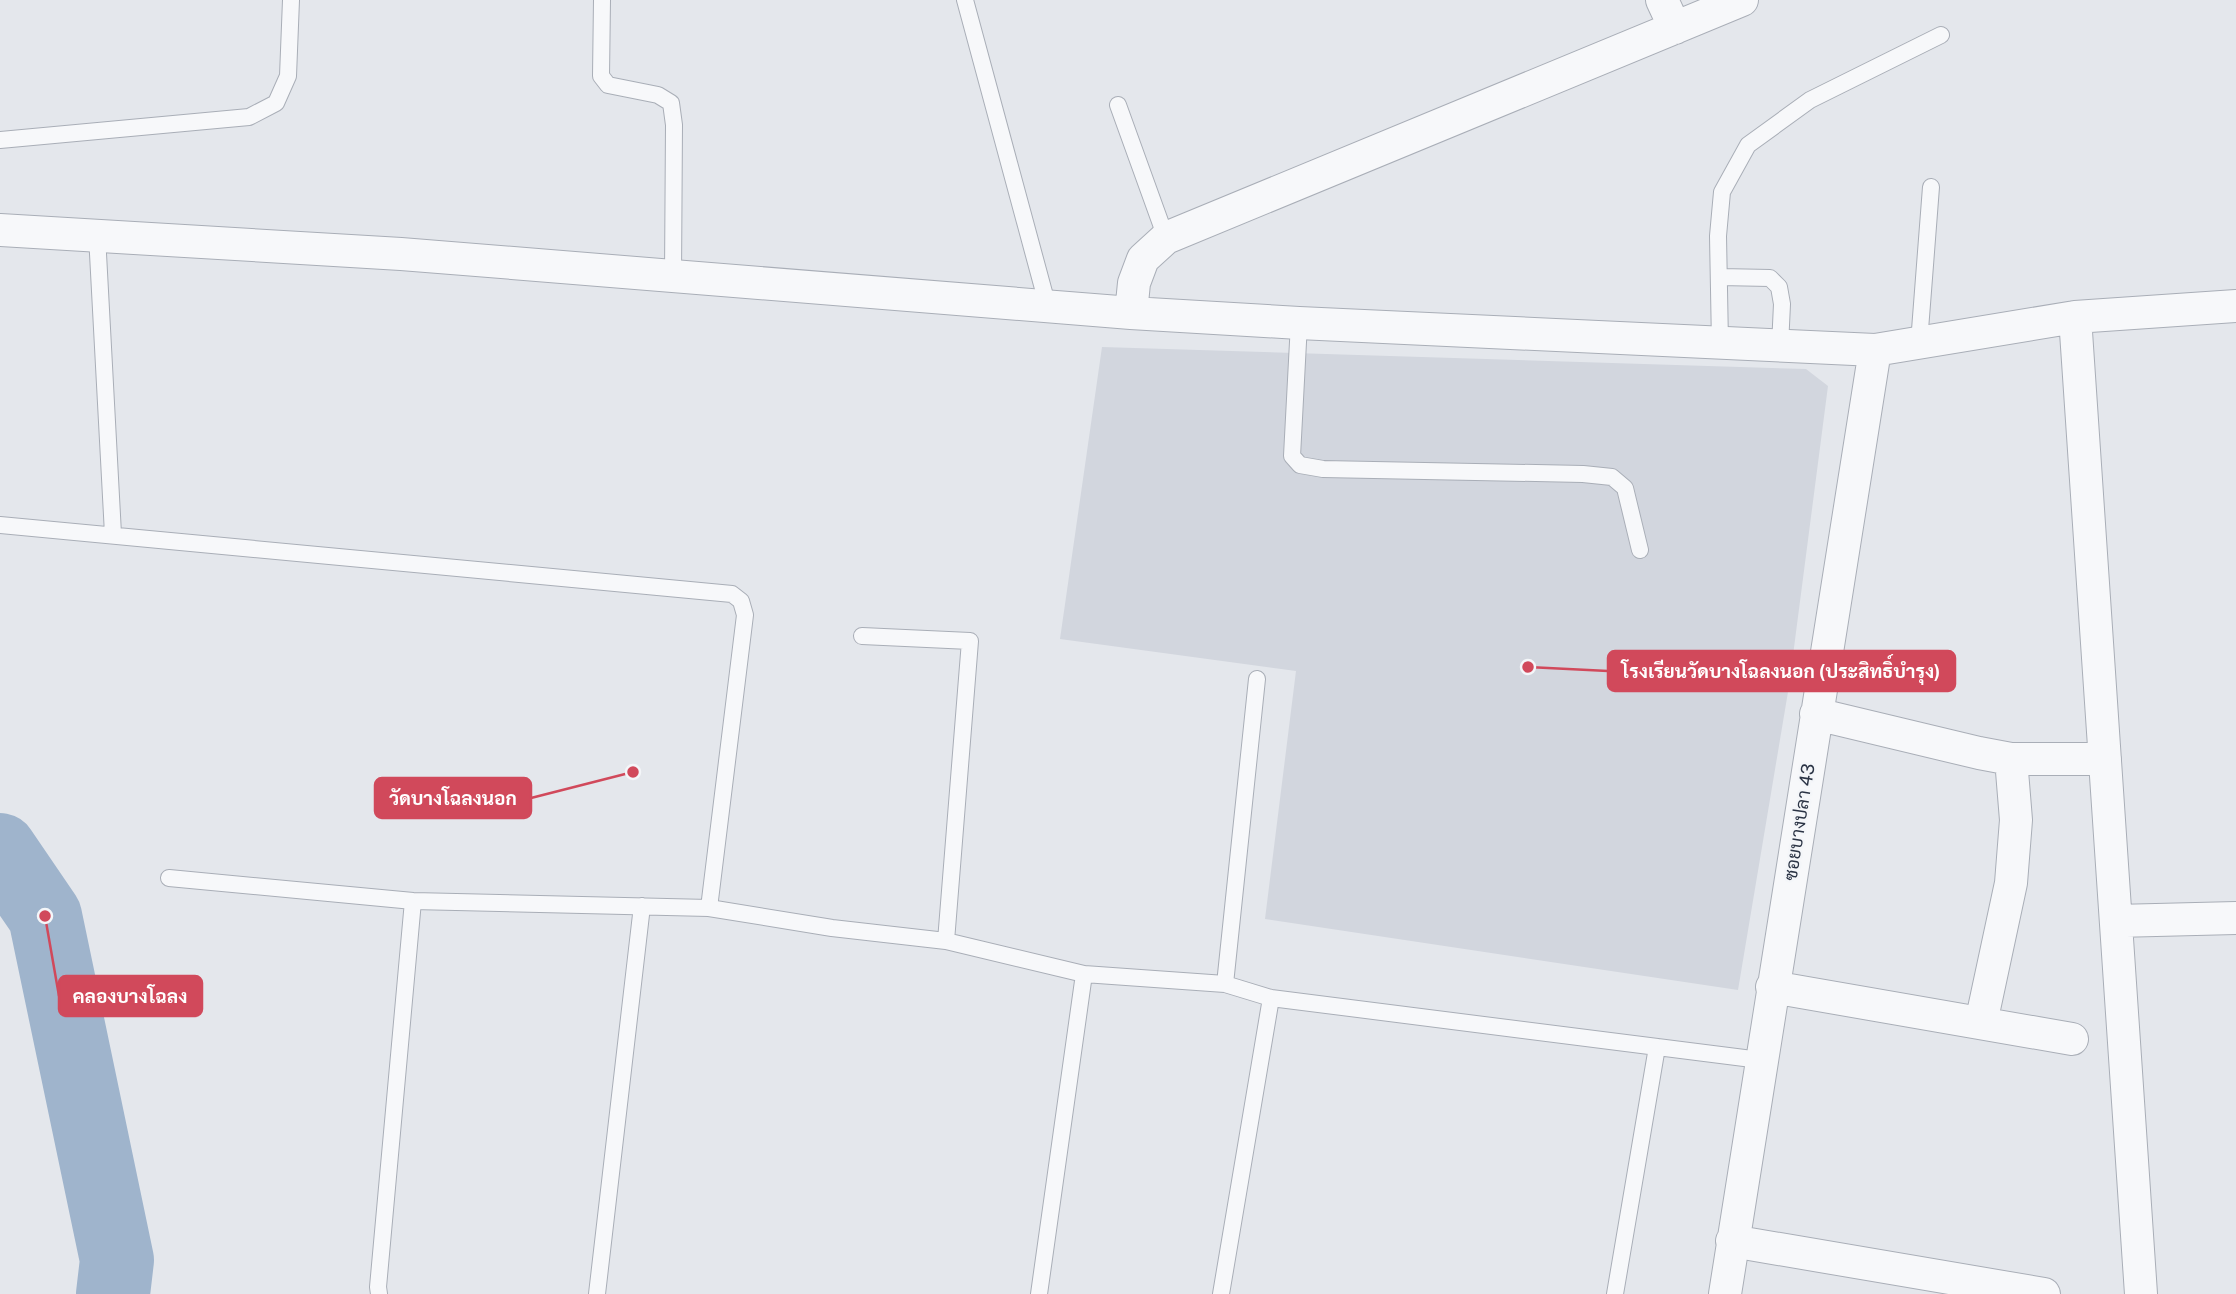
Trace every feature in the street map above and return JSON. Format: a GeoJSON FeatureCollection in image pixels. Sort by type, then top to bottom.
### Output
{"type":"FeatureCollection","features":[{"type":"Feature","properties":{"kind":"street"},"geometry":{"type":"LineString","coordinates":[[1131,313],[1134,283],[1143,259],[1166,237],[1668,14],[1742,0]]}},
{"type":"Feature","properties":{"kind":"street"},"geometry":{"type":"LineString","coordinates":[[0,230],[401,254],[1131,313],[1875,350],[2075,317],[2236,306]]}},
{"type":"Feature","properties":{"kind":"street"},"geometry":{"type":"LineString","coordinates":[[2075,317],[2141,1294]]}},
{"type":"Feature","properties":{"kind":"street","name":"ซอยบางปลา 43"},"geometry":{"type":"LineString","coordinates":[[1725,1294],[1760,1060],[1875,350]]}},
{"type":"Feature","properties":{"kind":"street"},"geometry":{"type":"LineString","coordinates":[[1816,714],[2011,759],[2105,759]]}},
{"type":"Feature","properties":{"kind":"street"},"geometry":{"type":"LineString","coordinates":[[1981,1023],[2011,883],[2016,820],[2011,759]]}},
{"type":"Feature","properties":{"kind":"street"},"geometry":{"type":"LineString","coordinates":[[2116,921],[2236,918]]}},
{"type":"Feature","properties":{"kind":"street"},"geometry":{"type":"LineString","coordinates":[[1772,987],[2072,1039]]}},
{"type":"Feature","properties":{"kind":"street"},"geometry":{"type":"LineString","coordinates":[[1732,1241],[2044,1294]]}},
{"type":"Feature","properties":{"kind":"lane"},"geometry":{"type":"LineString","coordinates":[[0,140],[249,117],[276,103],[288,76],[291,0]]}},
{"type":"Feature","properties":{"kind":"lane"},"geometry":{"type":"LineString","coordinates":[[602,0],[601,76],[608,85],[658,95],[671,103],[674,125],[673,276]]}},
{"type":"Feature","properties":{"kind":"lane"},"geometry":{"type":"LineString","coordinates":[[965,0],[1048,307]]}},
{"type":"Feature","properties":{"kind":"lane"},"geometry":{"type":"LineString","coordinates":[[1720,343],[1718,236],[1722,192],[1748,145],[1811,100],[1941,35]]}},
{"type":"Feature","properties":{"kind":"lane"},"geometry":{"type":"LineString","coordinates":[[1118,105],[1166,237]]}},
{"type":"Feature","properties":{"kind":"lane"},"geometry":{"type":"LineString","coordinates":[[1919,343],[1931,187]]}},
{"type":"Feature","properties":{"kind":"lane"},"geometry":{"type":"LineString","coordinates":[[97,236],[113,534]]}},
{"type":"Feature","properties":{"kind":"lane"},"geometry":{"type":"LineString","coordinates":[[1720,277],[1770,278],[1779,287],[1782,304],[1780,346]]}},
{"type":"Feature","properties":{"kind":"lane"},"geometry":{"type":"LineString","coordinates":[[1299,323],[1292,456],[1300,465],[1323,469],[1612,477],[1625,488],[1640,550]]}},
{"type":"Feature","properties":{"kind":"lane"},"geometry":{"type":"LineString","coordinates":[[0,524],[732,594],[741,601],[746,615],[709,908]]}},
{"type":"Feature","properties":{"kind":"lane"},"geometry":{"type":"LineString","coordinates":[[862,636],[970,641],[946,941]]}},
{"type":"Feature","properties":{"kind":"lane"},"geometry":{"type":"LineString","coordinates":[[1224,984],[1257,679]]}},
{"type":"Feature","properties":{"kind":"lane"},"geometry":{"type":"LineString","coordinates":[[169,878],[413,901],[709,908],[832,928],[946,941],[1084,974],[1224,984],[1271,999],[1760,1060]]}},
{"type":"Feature","properties":{"kind":"lane"},"geometry":{"type":"LineString","coordinates":[[379,1294],[413,901]]}},
{"type":"Feature","properties":{"kind":"lane"},"geometry":{"type":"LineString","coordinates":[[597,1294],[642,906]]}},
{"type":"Feature","properties":{"kind":"lane"},"geometry":{"type":"LineString","coordinates":[[1039,1294],[1084,974]]}},
{"type":"Feature","properties":{"kind":"lane"},"geometry":{"type":"LineString","coordinates":[[1221,1294],[1271,999]]}},
{"type":"Feature","properties":{"kind":"lane"},"geometry":{"type":"LineString","coordinates":[[1615,1294],[1657,1047]]}},
{"type":"Feature","properties":{"kind":"shaded area"},"geometry":{"type":"Polygon","coordinates":[[[1102,347],[1806,369],[1828,386],[1789,686],[1738,990],[1265,919],[1296,671],[1060,639],[1102,347]]]}},
{"type":"Feature","properties":{"kind":"waterway"},"geometry":{"type":"LineString","coordinates":[[0,850],[45,916],[117,1260],[113,1294]]}},
{"type":"Feature","properties":{"kind":"place","name":"โรงเรียนวัดบางโฉลงนอก (ประสิทธิ์บำรุง)"},"geometry":{"type":"Point","coordinates":[1528,667]}},
{"type":"Feature","properties":{"kind":"place","name":"วัดบางโฉลงนอก"},"geometry":{"type":"Point","coordinates":[633,772]}},
{"type":"Feature","properties":{"kind":"place","name":"คลองบางโฉลง"},"geometry":{"type":"Point","coordinates":[45,916]}}]}
